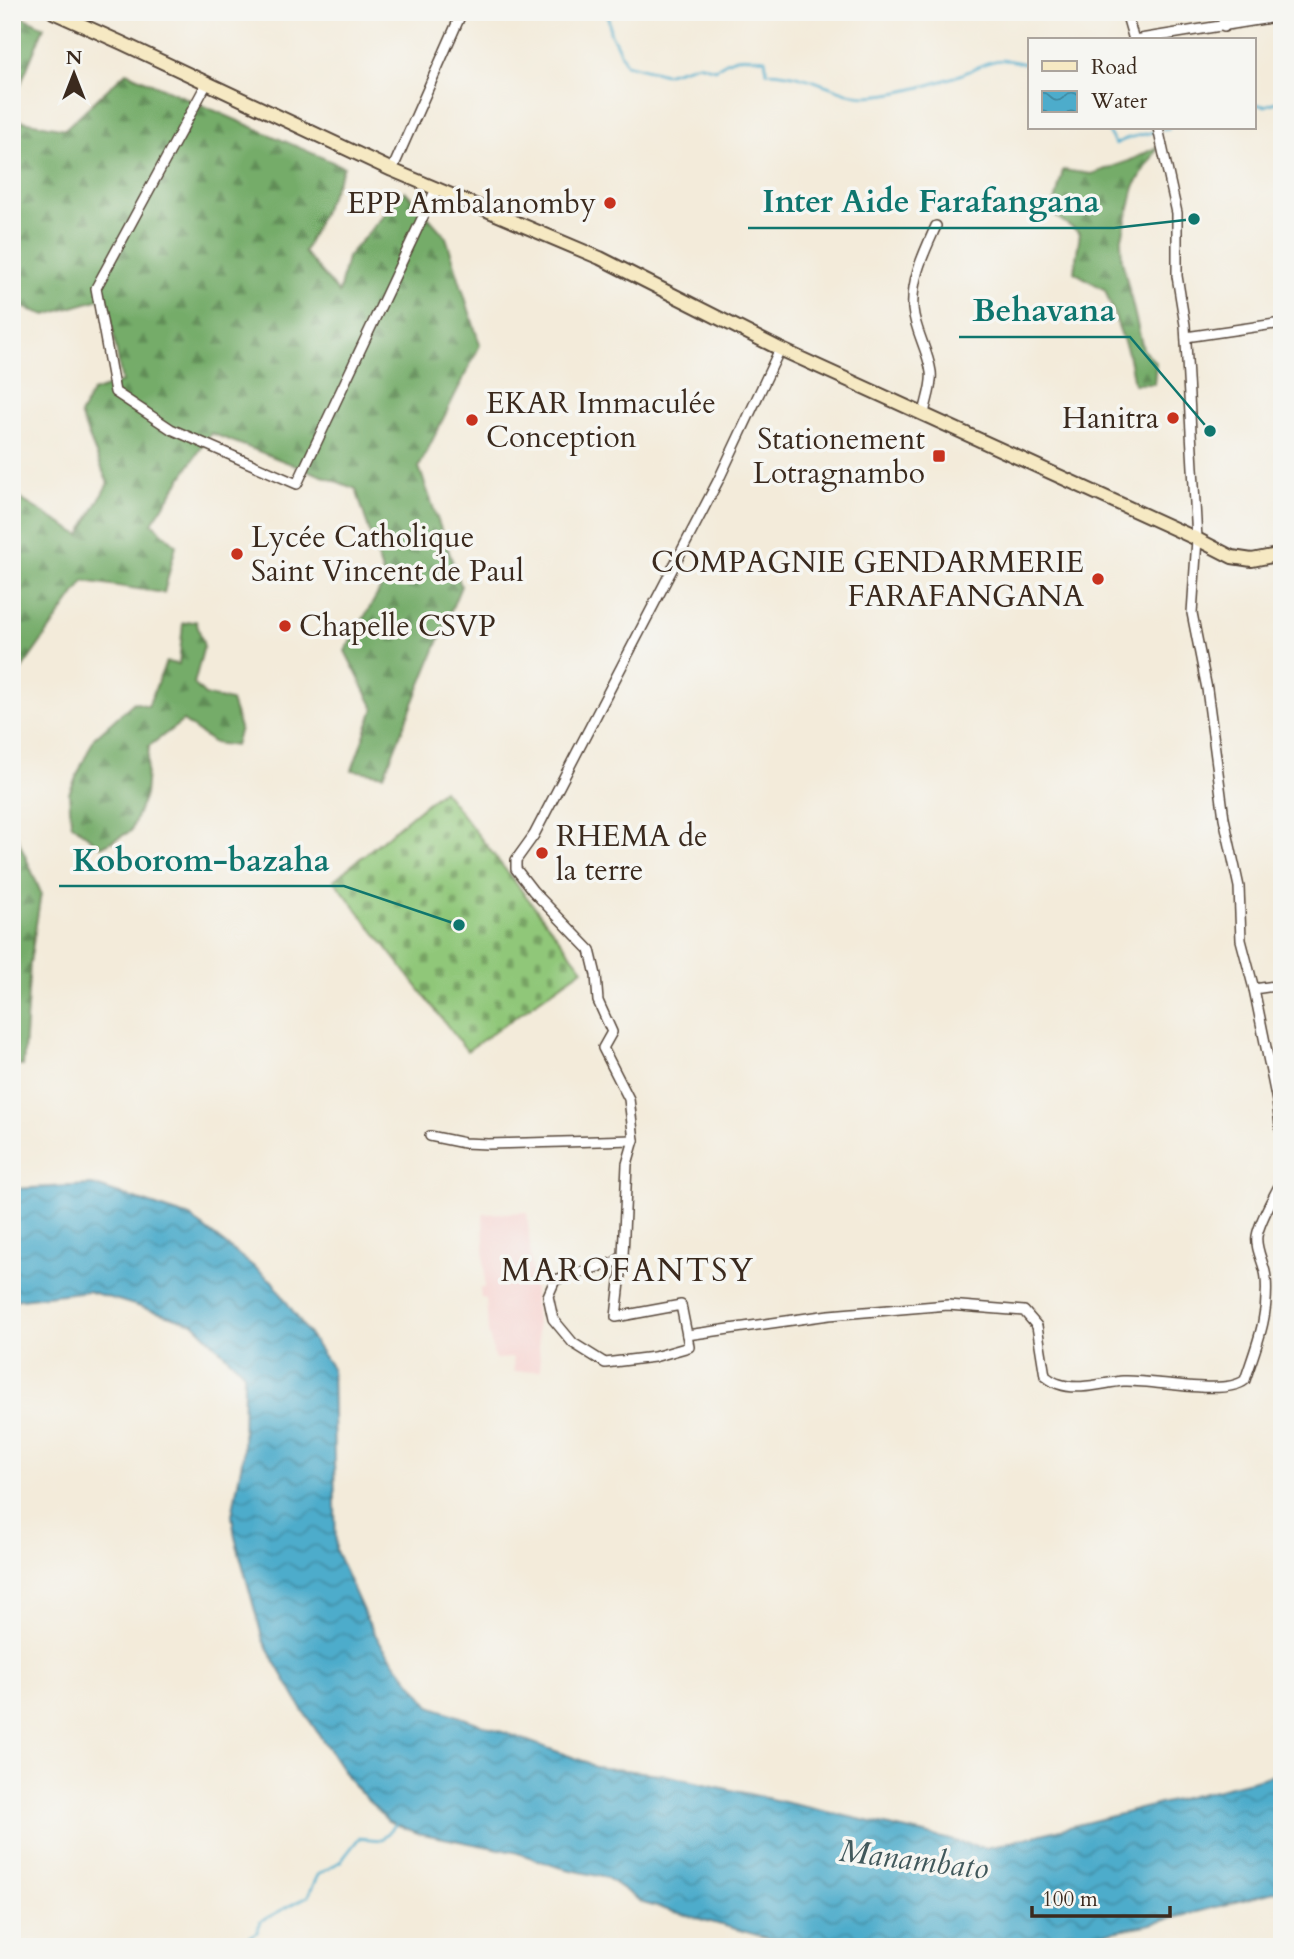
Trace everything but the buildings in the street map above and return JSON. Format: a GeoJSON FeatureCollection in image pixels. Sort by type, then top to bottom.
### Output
{"type":"FeatureCollection","features":[{"type":"Feature","properties":{"kind":"main road"},"geometry":{"type":"LineString","coordinates":[[53,12],[392,170],[600,258],[780,349],[1232,557],[1252,560],[1282,554]]}},
{"type":"Feature","properties":{"kind":"street"},"geometry":{"type":"LineString","coordinates":[[392,170],[462,12]]}},
{"type":"Feature","properties":{"kind":"street"},"geometry":{"type":"LineString","coordinates":[[1126,12],[1133,38]]}},
{"type":"Feature","properties":{"kind":"street"},"geometry":{"type":"LineString","coordinates":[[1222,12],[1224,27]]}},
{"type":"Feature","properties":{"kind":"street"},"geometry":{"type":"LineString","coordinates":[[1148,38],[1282,16]]}},
{"type":"Feature","properties":{"kind":"street"},"geometry":{"type":"LineString","coordinates":[[207,83],[96,288],[115,392],[171,429],[297,484],[436,189]]}},
{"type":"Feature","properties":{"kind":"street"},"geometry":{"type":"LineString","coordinates":[[1158,130],[1177,213],[1177,276],[1185,337],[1197,539],[1192,612],[1207,689],[1224,817],[1239,887],[1241,940],[1277,1101],[1282,1141]]}},
{"type":"Feature","properties":{"kind":"street"},"geometry":{"type":"LineString","coordinates":[[923,414],[932,373],[917,331],[914,289],[919,262],[936,226]]}},
{"type":"Feature","properties":{"kind":"street"},"geometry":{"type":"LineString","coordinates":[[1185,337],[1282,323]]}},
{"type":"Feature","properties":{"kind":"street"},"geometry":{"type":"LineString","coordinates":[[623,1256],[615,1262],[555,1280],[548,1296],[553,1319],[573,1343],[605,1363],[654,1357],[688,1347],[681,1305],[615,1317],[623,1256],[627,1164],[634,1140],[629,1099],[603,1048],[612,1032],[598,1001],[590,950],[533,891],[516,869],[516,860],[534,835],[699,517],[780,349]]}},
{"type":"Feature","properties":{"kind":"street"},"geometry":{"type":"LineString","coordinates":[[1254,989],[1282,985]]}},
{"type":"Feature","properties":{"kind":"street"},"geometry":{"type":"LineString","coordinates":[[430,1136],[464,1143],[488,1144],[634,1140]]}},
{"type":"Feature","properties":{"kind":"street"},"geometry":{"type":"LineString","coordinates":[[687,1335],[829,1315],[948,1305],[1024,1311],[1037,1326],[1045,1376],[1059,1384],[1078,1386],[1127,1381],[1211,1387],[1239,1385],[1245,1380],[1264,1324],[1267,1297],[1265,1270],[1256,1243],[1258,1232],[1282,1180]]}},
{"type":"Feature","properties":{"kind":"shaded area"},"geometry":{"type":"Polygon","coordinates":[[[527,1212],[541,1370],[514,1372],[513,1358],[495,1359],[488,1331],[486,1299],[481,1298],[480,1288],[485,1288],[483,1214],[527,1212]]]}},
{"type":"Feature","properties":{"kind":"green space"},"geometry":{"type":"Polygon","coordinates":[[[12,12],[44,27],[12,105],[12,12]]]}},
{"type":"Feature","properties":{"kind":"green space"},"geometry":{"type":"Polygon","coordinates":[[[126,72],[344,167],[304,252],[339,293],[347,257],[405,191],[446,237],[480,345],[419,467],[461,586],[384,775],[352,770],[374,708],[345,651],[385,581],[356,489],[211,433],[152,523],[176,545],[164,593],[84,581],[12,683],[12,494],[80,535],[108,483],[80,415],[92,392],[122,382],[107,297],[46,315],[12,304],[12,119],[65,129],[126,72]]]}},
{"type":"Feature","properties":{"kind":"green space"},"geometry":{"type":"Polygon","coordinates":[[[1159,146],[1134,187],[1121,242],[1122,260],[1143,349],[1156,363],[1154,384],[1134,384],[1128,353],[1105,290],[1074,272],[1080,233],[1052,214],[1063,170],[1091,174],[1129,161],[1159,146]]]}},
{"type":"Feature","properties":{"kind":"green space"},"geometry":{"type":"Polygon","coordinates":[[[196,621],[204,646],[194,684],[205,695],[231,701],[240,728],[235,746],[214,743],[183,721],[149,746],[145,795],[131,831],[101,847],[71,823],[69,793],[94,738],[134,702],[148,706],[166,662],[179,664],[183,623],[196,621]]]}},
{"type":"Feature","properties":{"kind":"green space"},"geometry":{"type":"Polygon","coordinates":[[[443,790],[583,969],[467,1051],[334,880],[443,790]]]}},
{"type":"Feature","properties":{"kind":"green space"},"geometry":{"type":"Polygon","coordinates":[[[12,825],[41,893],[30,963],[23,1066],[12,1064],[12,825]]]}},
{"type":"Feature","properties":{"kind":"water","name":"Manambato"},"geometry":{"type":"Polygon","coordinates":[[[92,1185],[190,1217],[272,1281],[332,1368],[336,1551],[367,1620],[382,1646],[430,1706],[595,1767],[661,1774],[986,1848],[1282,1773],[1282,1890],[1147,1925],[1024,1947],[800,1947],[643,1903],[607,1878],[558,1867],[515,1852],[418,1833],[388,1821],[350,1781],[302,1709],[263,1640],[235,1537],[232,1515],[243,1456],[244,1373],[193,1323],[88,1291],[12,1300],[12,1189],[92,1185]]]}},
{"type":"Feature","properties":{"kind":"waterway"},"geometry":{"type":"LineString","coordinates":[[608,12],[610,32],[626,64],[665,74],[698,64],[715,69],[733,59],[756,58],[765,59],[767,72],[796,76],[867,96],[924,86],[997,60],[1028,65]]}},
{"type":"Feature","properties":{"kind":"waterway"},"geometry":{"type":"LineString","coordinates":[[1256,104],[1265,106],[1282,100]]}},
{"type":"Feature","properties":{"kind":"waterway"},"geometry":{"type":"LineString","coordinates":[[1107,130],[1115,144],[1154,132]]}},
{"type":"Feature","properties":{"kind":"waterway"},"geometry":{"type":"LineString","coordinates":[[248,1947],[248,1938],[257,1932],[261,1921],[308,1896],[318,1875],[341,1861],[359,1838],[382,1840],[396,1824]]}},
{"type":"Feature","properties":{"kind":"waterway"},"geometry":{"type":"LineString","coordinates":[[780,1947],[781,1939]]}},
{"type":"Feature","properties":{"kind":"place","name":"EPP Ambalanomby"},"geometry":{"type":"Point","coordinates":[610,203]}},
{"type":"Feature","properties":{"kind":"place","name":"Inter Aide Farafangana"},"geometry":{"type":"Point","coordinates":[1194,219]}},
{"type":"Feature","properties":{"kind":"place","name":"Hanitra"},"geometry":{"type":"Point","coordinates":[1173,418]}},
{"type":"Feature","properties":{"kind":"place","name":"EKAR Immaculée Conception"},"geometry":{"type":"Point","coordinates":[472,420]}},
{"type":"Feature","properties":{"kind":"place","name":"Behavana"},"geometry":{"type":"Point","coordinates":[1210,431]}},
{"type":"Feature","properties":{"kind":"place","name":"Stationement Lotragnambo"},"geometry":{"type":"Point","coordinates":[939,456]}},
{"type":"Feature","properties":{"kind":"place","name":"Lycée Catholique Saint Vincent de Paul"},"geometry":{"type":"Point","coordinates":[237,554]}},
{"type":"Feature","properties":{"kind":"place","name":"COMPAGNIE GENDARMERIE FARAFANGANA"},"geometry":{"type":"Point","coordinates":[1098,579]}},
{"type":"Feature","properties":{"kind":"place","name":"Chapelle CSVP"},"geometry":{"type":"Point","coordinates":[285,626]}},
{"type":"Feature","properties":{"kind":"place","name":"RHEMA de la terre"},"geometry":{"type":"Point","coordinates":[542,853]}},
{"type":"Feature","properties":{"kind":"place","name":"Koborom-bazaha"},"geometry":{"type":"Point","coordinates":[459,925]}},
{"type":"Feature","properties":{"kind":"district","name":"MAROFANTSY"},"geometry":{"type":"Point","coordinates":[628,1270]}}]}
